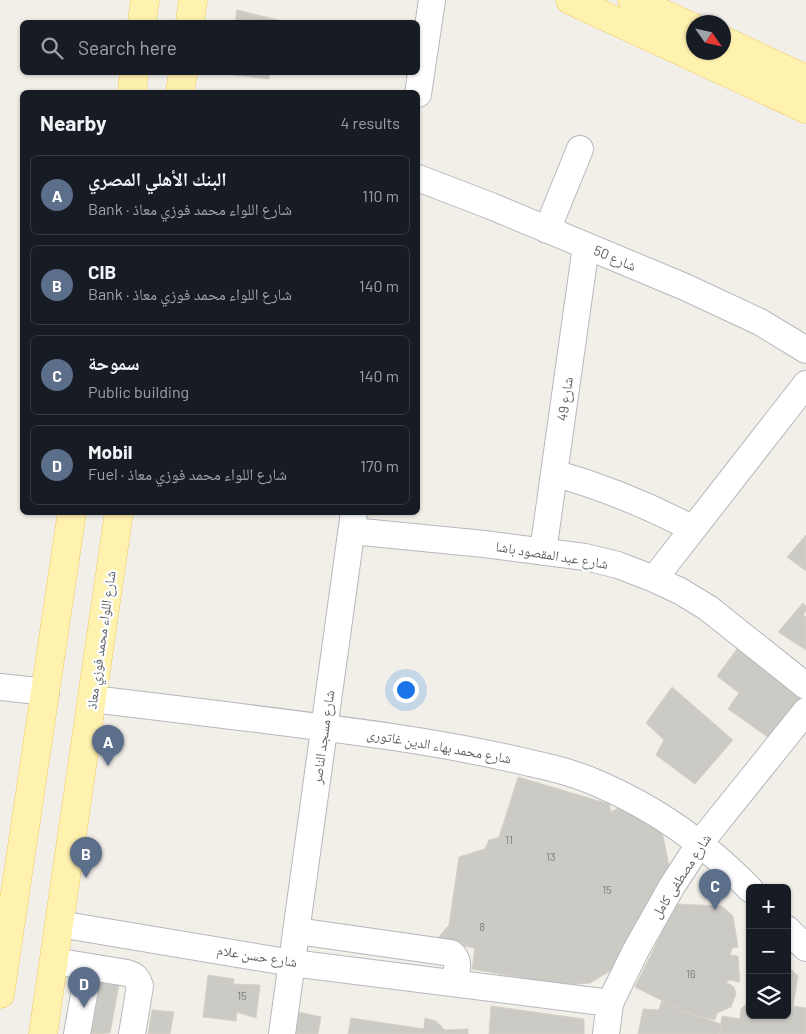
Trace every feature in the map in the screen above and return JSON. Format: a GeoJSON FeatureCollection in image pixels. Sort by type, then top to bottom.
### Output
{"type":"FeatureCollection","features":[{"type":"Feature","properties":{"kind":"main road"},"geometry":{"type":"LineString","coordinates":[[142,20],[145,0]]}},
{"type":"Feature","properties":{"kind":"main road"},"geometry":{"type":"LineString","coordinates":[[190,20],[193,0]]}},
{"type":"Feature","properties":{"kind":"main road"},"geometry":{"type":"LineString","coordinates":[[570,0],[635,7],[686,25]]}},
{"type":"Feature","properties":{"kind":"main road"},"geometry":{"type":"LineString","coordinates":[[635,7],[806,109]]}},
{"type":"Feature","properties":{"kind":"main road"},"geometry":{"type":"LineString","coordinates":[[731,44],[806,79]]}},
{"type":"Feature","properties":{"kind":"main road"},"geometry":{"type":"LineString","coordinates":[[132,90],[134,75]]}},
{"type":"Feature","properties":{"kind":"main road"},"geometry":{"type":"LineString","coordinates":[[180,90],[183,75]]}},
{"type":"Feature","properties":{"kind":"main road"},"geometry":{"type":"LineString","coordinates":[[0,994],[72,515]]}},
{"type":"Feature","properties":{"kind":"main road","name":"شارع اللواء محمد فوزي معاذ"},"geometry":{"type":"LineString","coordinates":[[43,1034],[119,515]]}},
{"type":"Feature","properties":{"kind":"street"},"geometry":{"type":"LineString","coordinates":[[419,90],[432,0]]}},
{"type":"Feature","properties":{"kind":"street"},"geometry":{"type":"LineString","coordinates":[[548,230],[580,149]]}},
{"type":"Feature","properties":{"kind":"street","name":"شارع 50"},"geometry":{"type":"LineString","coordinates":[[420,179],[685,287],[760,322],[806,350]]}},
{"type":"Feature","properties":{"kind":"street","name":"شارع 49"},"geometry":{"type":"LineString","coordinates":[[544,552],[586,246]]}},
{"type":"Feature","properties":{"kind":"street"},"geometry":{"type":"LineString","coordinates":[[654,579],[806,384]]}},
{"type":"Feature","properties":{"kind":"street"},"geometry":{"type":"LineString","coordinates":[[554,473],[626,496],[693,529]]}},
{"type":"Feature","properties":{"kind":"street","name":"شارع عبد المقصود باشا"},"geometry":{"type":"LineString","coordinates":[[353,522],[424,537],[585,557],[609,563],[654,579],[680,591],[708,608],[806,686]]}},
{"type":"Feature","properties":{"kind":"street","name":"شارع مسجد الناصر"},"geometry":{"type":"LineString","coordinates":[[282,1034],[353,522]]}},
{"type":"Feature","properties":{"kind":"street"},"geometry":{"type":"LineString","coordinates":[[0,686],[46,692]]}},
{"type":"Feature","properties":{"kind":"street","name":"شارع محمد بهاء الدين غاتورى"},"geometry":{"type":"LineString","coordinates":[[92,699],[325,727],[480,751],[559,770],[597,783],[633,800],[668,820],[700,843],[746,885]]}},
{"type":"Feature","properties":{"kind":"street","name":"شارع مصطفى كامل"},"geometry":{"type":"LineString","coordinates":[[606,1034],[610,1003],[636,950],[672,886],[700,843],[806,711]]}},
{"type":"Feature","properties":{"kind":"street","name":"شارع حسن علام"},"geometry":{"type":"LineString","coordinates":[[59,924],[292,962],[610,1003]]}},
{"type":"Feature","properties":{"kind":"street"},"geometry":{"type":"LineString","coordinates":[[297,931],[451,953],[457,959],[458,964],[455,983]]}},
{"type":"Feature","properties":{"kind":"street"},"geometry":{"type":"LineString","coordinates":[[791,933],[806,948]]}},
{"type":"Feature","properties":{"kind":"street"},"geometry":{"type":"LineString","coordinates":[[54,961],[133,974],[140,986],[132,1034]]}},
{"type":"Feature","properties":{"kind":"street"},"geometry":{"type":"LineString","coordinates":[[77,1034],[88,966]]}},
{"type":"Feature","properties":{"kind":"building"},"geometry":{"type":"Polygon","coordinates":[[[237,10],[278,20],[235,20],[237,10]]]}},
{"type":"Feature","properties":{"kind":"building"},"geometry":{"type":"Polygon","coordinates":[[[235,75],[270,75],[269,79],[235,75]]]}},
{"type":"Feature","properties":{"kind":"building"},"geometry":{"type":"Polygon","coordinates":[[[806,535],[806,571],[787,557],[806,535]]]}},
{"type":"Feature","properties":{"kind":"building"},"geometry":{"type":"Polygon","coordinates":[[[803,603],[806,606],[806,611],[803,615],[806,617],[806,650],[778,632],[803,603]]]}},
{"type":"Feature","properties":{"kind":"building"},"geometry":{"type":"Polygon","coordinates":[[[743,641],[806,694],[769,738],[728,709],[739,693],[717,676],[743,641]]]}},
{"type":"Feature","properties":{"kind":"building"},"geometry":{"type":"Polygon","coordinates":[[[672,687],[733,740],[695,784],[656,755],[664,740],[646,723],[672,687]]]}},
{"type":"Feature","properties":{"kind":"building"},"geometry":{"type":"Polygon","coordinates":[[[518,777],[609,804],[611,812],[620,807],[661,826],[671,876],[631,951],[622,947],[620,950],[629,954],[625,962],[590,983],[553,986],[549,983],[472,969],[475,948],[435,941],[449,925],[459,857],[485,849],[489,840],[499,837],[518,777]]]}},
{"type":"Feature","properties":{"kind":"building"},"geometry":{"type":"Polygon","coordinates":[[[676,904],[722,906],[733,916],[738,947],[732,948],[730,955],[738,956],[740,982],[729,980],[726,982],[734,987],[736,994],[731,1007],[717,1013],[715,1020],[687,1013],[635,987],[676,904]]]}},
{"type":"Feature","properties":{"kind":"building"},"geometry":{"type":"Polygon","coordinates":[[[791,969],[798,976],[793,1006],[806,1008],[806,1034],[719,1034],[722,1016],[740,1019],[741,1009],[746,1004],[746,1019],[791,1019],[791,969]]]}},
{"type":"Feature","properties":{"kind":"building"},"geometry":{"type":"Polygon","coordinates":[[[208,975],[234,979],[233,984],[260,985],[256,1018],[237,1012],[236,1021],[203,1017],[208,975]]]}},
{"type":"Feature","properties":{"kind":"building"},"geometry":{"type":"Polygon","coordinates":[[[101,982],[119,985],[110,1033],[91,1034],[101,982]]]}},
{"type":"Feature","properties":{"kind":"building"},"geometry":{"type":"Polygon","coordinates":[[[662,1000],[678,1009],[721,1024],[720,1034],[638,1034],[643,1009],[659,1010],[662,1000]]]}},
{"type":"Feature","properties":{"kind":"building"},"geometry":{"type":"Polygon","coordinates":[[[491,1006],[584,1019],[584,1034],[489,1034],[491,1006]]]}},
{"type":"Feature","properties":{"kind":"building"},"geometry":{"type":"Polygon","coordinates":[[[152,1010],[174,1012],[170,1034],[148,1034],[152,1010]]]}},
{"type":"Feature","properties":{"kind":"building"},"geometry":{"type":"Polygon","coordinates":[[[294,1011],[321,1017],[318,1034],[291,1034],[294,1011]]]}},
{"type":"Feature","properties":{"kind":"building"},"geometry":{"type":"Polygon","coordinates":[[[351,1018],[424,1029],[425,1018],[436,1021],[445,1030],[468,1029],[468,1034],[348,1034],[351,1018]]]}},
{"type":"Feature","properties":{"kind":"place","name":"البنك الأهلي المصري"},"geometry":{"type":"Point","coordinates":[108,766]}},
{"type":"Feature","properties":{"kind":"place","name":"CIB"},"geometry":{"type":"Point","coordinates":[86,878]}},
{"type":"Feature","properties":{"kind":"place","name":"سموحة"},"geometry":{"type":"Point","coordinates":[715,910]}},
{"type":"Feature","properties":{"kind":"place","name":"Mobil"},"geometry":{"type":"Point","coordinates":[84,1008]}}]}
